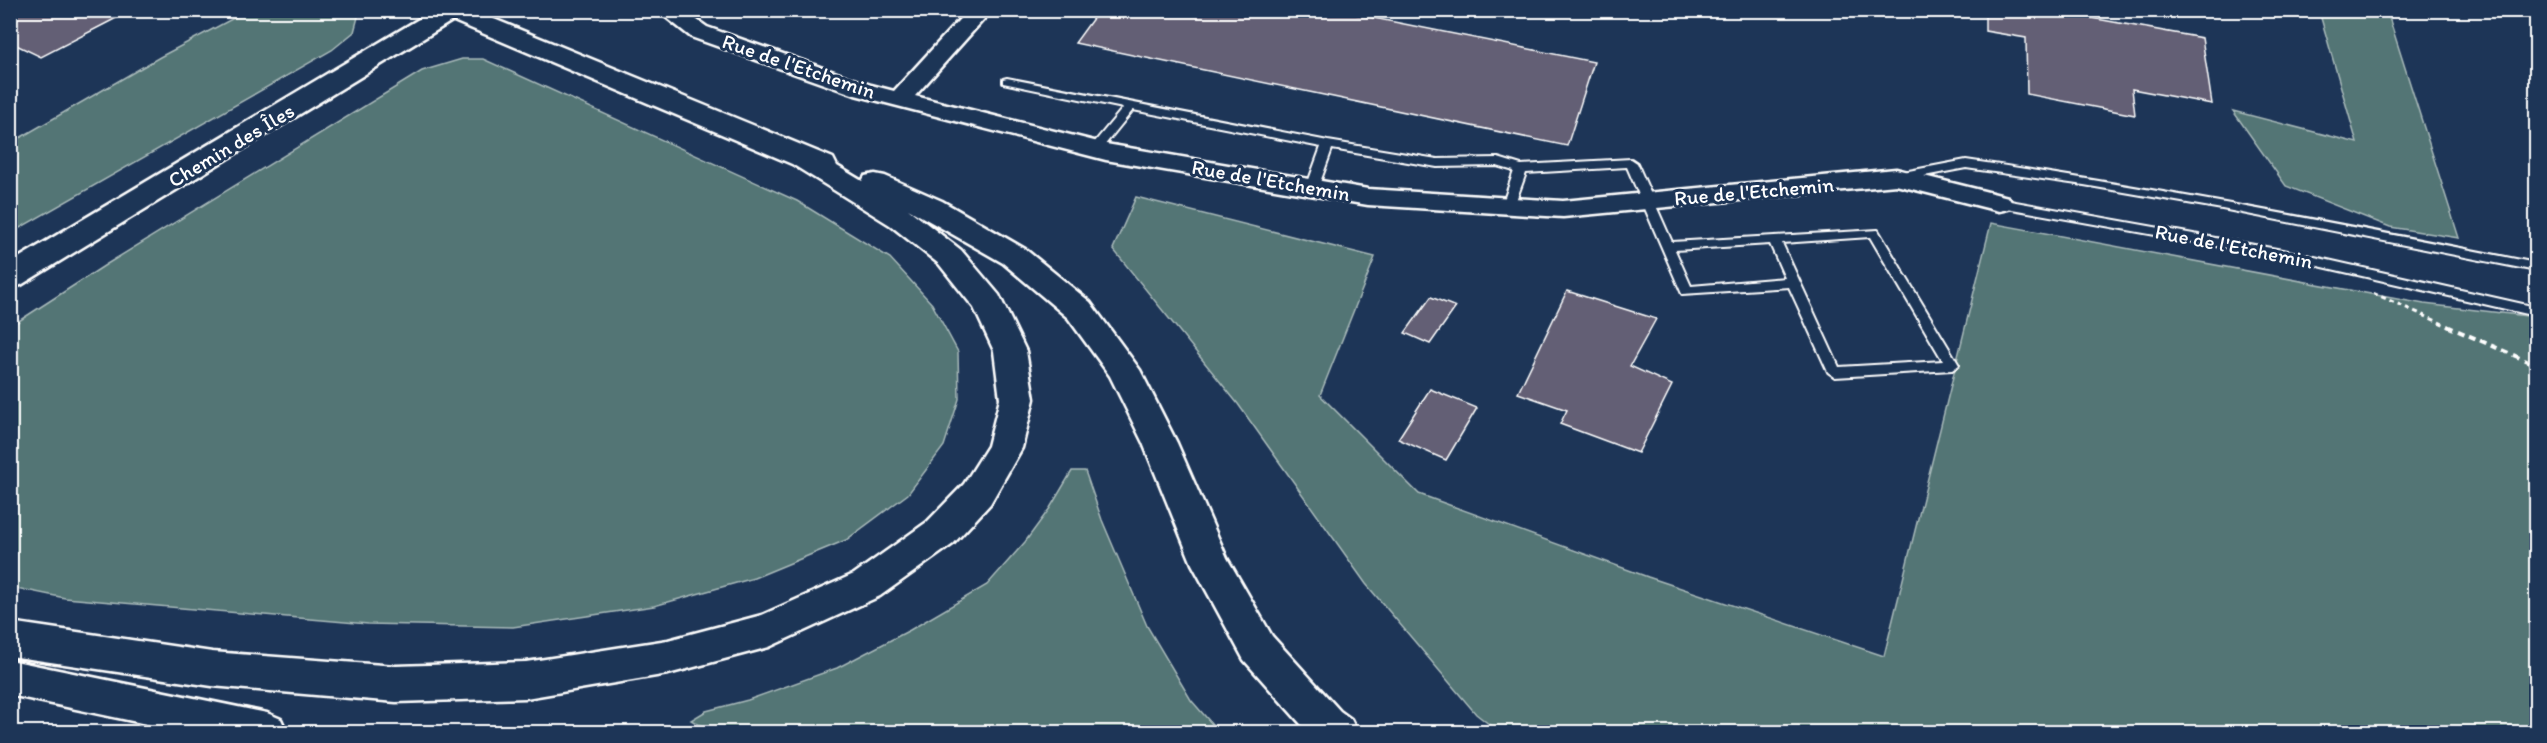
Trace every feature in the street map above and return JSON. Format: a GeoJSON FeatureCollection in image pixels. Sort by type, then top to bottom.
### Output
{"type":"FeatureCollection","features":[{"type":"Feature","properties":{"kind":"main road"},"geometry":{"type":"LineString","coordinates":[[450,11],[802,158],[856,174],[932,208],[1014,256],[1079,310],[1124,370],[1160,443],[1212,564],[1258,648],[1326,724],[1337,732]]}},
{"type":"Feature","properties":{"kind":"main road","name":"Chemin des Îles"},"geometry":{"type":"LineString","coordinates":[[10,277],[450,11]]}},
{"type":"Feature","properties":{"kind":"main road"},"geometry":{"type":"LineString","coordinates":[[10,639],[212,669],[384,683],[526,680],[668,657],[758,633],[867,585],[940,533],[977,494],[1005,448],[1015,409],[1017,399],[1010,351],[988,303],[950,257],[901,218],[802,158]]}},
{"type":"Feature","properties":{"kind":"main road"},"geometry":{"type":"LineString","coordinates":[[10,677],[267,732]]}},
{"type":"Feature","properties":{"kind":"street","name":"Rue de l'Etchemin"},"geometry":{"type":"LineString","coordinates":[[668,10],[699,32],[863,90],[1095,149],[1368,197],[1563,209],[1896,177],[1999,203]]}},
{"type":"Feature","properties":{"kind":"street"},"geometry":{"type":"LineString","coordinates":[[899,99],[981,10]]}},
{"type":"Feature","properties":{"kind":"lane"},"geometry":{"type":"LineString","coordinates":[[1007,81],[1328,145],[1437,164],[1498,162],[1521,170],[1631,163],[1687,291],[1794,282]]}},
{"type":"Feature","properties":{"kind":"lane"},"geometry":{"type":"LineString","coordinates":[[1095,149],[1131,105]]}},
{"type":"Feature","properties":{"kind":"lane"},"geometry":{"type":"LineString","coordinates":[[1312,188],[1328,145]]}},
{"type":"Feature","properties":{"kind":"lane","name":"Rue de l'Etchemin"},"geometry":{"type":"LineString","coordinates":[[1896,177],[1966,164],[2084,181],[2222,205],[2536,267]]}},
{"type":"Feature","properties":{"kind":"lane"},"geometry":{"type":"LineString","coordinates":[[1508,206],[1521,170]]}},
{"type":"Feature","properties":{"kind":"lane","name":"Rue de l'Etchemin"},"geometry":{"type":"LineString","coordinates":[[1999,203],[2288,255],[2536,312]]}},
{"type":"Feature","properties":{"kind":"lane"},"geometry":{"type":"LineString","coordinates":[[1668,246],[1874,233],[1952,365],[1835,372],[1774,240]]}},
{"type":"Feature","properties":{"kind":"path"},"geometry":{"type":"LineString","coordinates":[[2372,292],[2536,365]]}},
{"type":"Feature","properties":{"kind":"green space"},"geometry":{"type":"Polygon","coordinates":[[[247,11],[353,11],[358,17],[354,32],[332,50],[11,233],[11,143],[160,57],[247,11]]]}},
{"type":"Feature","properties":{"kind":"green space"},"geometry":{"type":"Polygon","coordinates":[[[2319,11],[2387,11],[2459,238],[2390,227],[2286,186],[2233,111],[2357,143],[2319,11]]]}},
{"type":"Feature","properties":{"kind":"green space"},"geometry":{"type":"Polygon","coordinates":[[[462,59],[483,59],[797,201],[890,258],[932,304],[958,352],[959,399],[944,446],[908,494],[846,540],[754,578],[654,606],[513,627],[368,624],[65,598],[11,587],[11,326],[107,264],[422,71],[462,59]]]}},
{"type":"Feature","properties":{"kind":"green space"},"geometry":{"type":"Polygon","coordinates":[[[1136,197],[1375,257],[1320,395],[1419,494],[1648,577],[1884,656],[1991,223],[2424,304],[2536,317],[2536,732],[1499,732],[1476,714],[1366,584],[1238,404],[1113,249],[1136,197]]]}},
{"type":"Feature","properties":{"kind":"green space"},"geometry":{"type":"Polygon","coordinates":[[[1072,471],[1085,471],[1102,520],[1147,626],[1191,700],[1219,732],[719,732],[705,728],[691,720],[706,711],[748,700],[837,668],[910,630],[987,585],[1025,542],[1050,508],[1072,471]]]}},
{"type":"Feature","properties":{"kind":"building"},"geometry":{"type":"Polygon","coordinates":[[[10,10],[132,10],[41,57],[10,42],[10,10]]]}},
{"type":"Feature","properties":{"kind":"building"},"geometry":{"type":"Polygon","coordinates":[[[1099,10],[1334,10],[1594,62],[1567,146],[1075,43],[1099,10]]]}},
{"type":"Feature","properties":{"kind":"building"},"geometry":{"type":"Polygon","coordinates":[[[1985,10],[2047,10],[2202,38],[2212,104],[2132,89],[2135,115],[2027,94],[2026,38],[1985,31],[1985,10]]]}},
{"type":"Feature","properties":{"kind":"building"},"geometry":{"type":"Polygon","coordinates":[[[1567,291],[1656,319],[1630,366],[1672,385],[1638,453],[1560,424],[1567,410],[1518,393],[1567,291]]]}},
{"type":"Feature","properties":{"kind":"building"},"geometry":{"type":"Polygon","coordinates":[[[1431,297],[1456,307],[1430,344],[1405,333],[1431,297]]]}},
{"type":"Feature","properties":{"kind":"building"},"geometry":{"type":"Polygon","coordinates":[[[1430,389],[1477,408],[1446,460],[1398,439],[1430,389]]]}}]}
